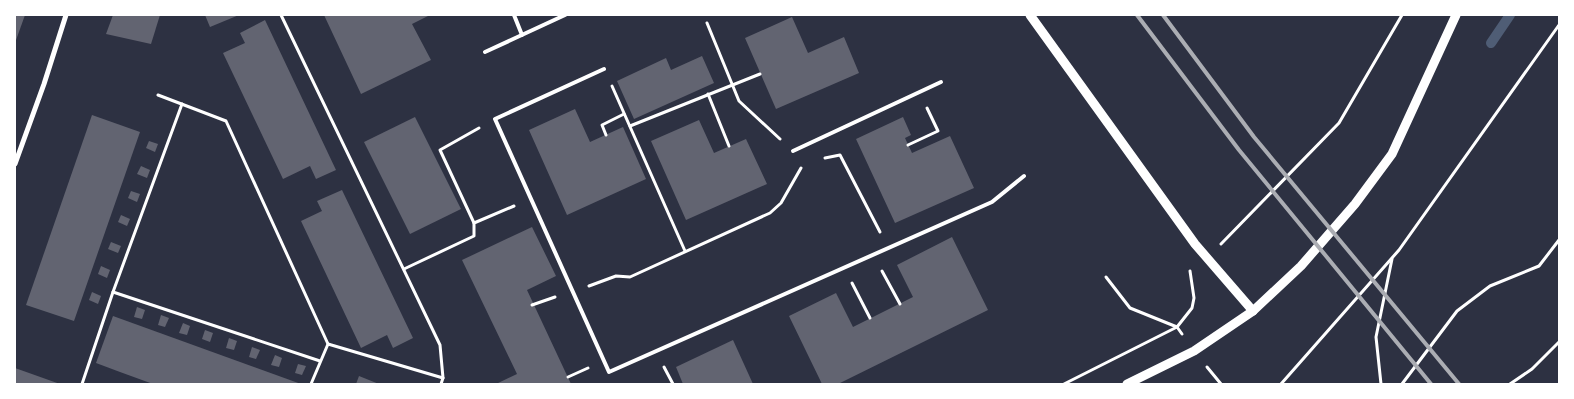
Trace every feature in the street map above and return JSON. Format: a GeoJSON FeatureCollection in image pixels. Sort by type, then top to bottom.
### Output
{"type":"FeatureCollection","features":[{"type":"Feature","properties":{"kind":"street"},"geometry":{"type":"LineString","coordinates":[[15,164],[44,84],[66,15]]}},
{"type":"Feature","properties":{"kind":"street"},"geometry":{"type":"LineString","coordinates":[[1030,15],[1206,258],[1253,311]]}},
{"type":"Feature","properties":{"kind":"street"},"geometry":{"type":"LineString","coordinates":[[1128,384],[1194,351],[1253,311],[1301,266],[1349,211],[1392,154],[1456,15]]}},
{"type":"Feature","properties":{"kind":"lane"},"geometry":{"type":"LineString","coordinates":[[514,15],[522,35]]}},
{"type":"Feature","properties":{"kind":"lane"},"geometry":{"type":"LineString","coordinates":[[485,52],[565,15]]}},
{"type":"Feature","properties":{"kind":"lane"},"geometry":{"type":"LineString","coordinates":[[604,70],[495,119],[609,372],[992,202],[1024,176]]}},
{"type":"Feature","properties":{"kind":"lane"},"geometry":{"type":"LineString","coordinates":[[793,151],[941,82]]}},
{"type":"Feature","properties":{"kind":"path"},"geometry":{"type":"LineString","coordinates":[[281,15],[440,345],[443,378],[441,384]]}},
{"type":"Feature","properties":{"kind":"path"},"geometry":{"type":"LineString","coordinates":[[1064,384],[1177,327],[1192,308],[1194,298],[1190,271],[1206,258],[1339,123],[1402,15]]}},
{"type":"Feature","properties":{"kind":"path"},"geometry":{"type":"LineString","coordinates":[[1281,384],[1392,257],[1559,25]]}},
{"type":"Feature","properties":{"kind":"path"},"geometry":{"type":"LineString","coordinates":[[604,70],[685,251]]}},
{"type":"Feature","properties":{"kind":"path"},"geometry":{"type":"LineString","coordinates":[[630,126],[760,74]]}},
{"type":"Feature","properties":{"kind":"path"},"geometry":{"type":"LineString","coordinates":[[908,145],[938,131],[919,93]]}},
{"type":"Feature","properties":{"kind":"path"},"geometry":{"type":"LineString","coordinates":[[708,94],[729,146]]}},
{"type":"Feature","properties":{"kind":"path"},"geometry":{"type":"LineString","coordinates":[[158,95],[226,121],[328,344],[443,378]]}},
{"type":"Feature","properties":{"kind":"path"},"geometry":{"type":"LineString","coordinates":[[82,384],[113,292],[182,104]]}},
{"type":"Feature","properties":{"kind":"path"},"geometry":{"type":"LineString","coordinates":[[606,135],[602,125],[624,114]]}},
{"type":"Feature","properties":{"kind":"path"},"geometry":{"type":"LineString","coordinates":[[404,269],[474,236],[474,223],[440,150],[495,119]]}},
{"type":"Feature","properties":{"kind":"path"},"geometry":{"type":"LineString","coordinates":[[532,305],[616,276],[630,277],[770,213],[781,203],[805,161]]}},
{"type":"Feature","properties":{"kind":"path"},"geometry":{"type":"LineString","coordinates":[[474,223],[531,199]]}},
{"type":"Feature","properties":{"kind":"path"},"geometry":{"type":"LineString","coordinates":[[1402,384],[1457,311],[1490,286],[1539,266],[1559,240]]}},
{"type":"Feature","properties":{"kind":"path"},"geometry":{"type":"LineString","coordinates":[[873,254],[900,304]]}},
{"type":"Feature","properties":{"kind":"path"},"geometry":{"type":"LineString","coordinates":[[1381,384],[1376,337],[1392,257]]}},
{"type":"Feature","properties":{"kind":"path"},"geometry":{"type":"LineString","coordinates":[[843,268],[870,318]]}},
{"type":"Feature","properties":{"kind":"path"},"geometry":{"type":"LineString","coordinates":[[1106,277],[1130,308],[1177,327]]}},
{"type":"Feature","properties":{"kind":"path"},"geometry":{"type":"LineString","coordinates":[[113,292],[320,360]]}},
{"type":"Feature","properties":{"kind":"path"},"geometry":{"type":"LineString","coordinates":[[1510,384],[1532,369],[1559,342]]}},
{"type":"Feature","properties":{"kind":"path"},"geometry":{"type":"LineString","coordinates":[[311,384],[328,344]]}},
{"type":"Feature","properties":{"kind":"building"},"geometry":{"type":"Polygon","coordinates":[[[15,15],[25,15],[15,43],[15,15]]]}},
{"type":"Feature","properties":{"kind":"building"},"geometry":{"type":"Polygon","coordinates":[[[113,15],[160,15],[151,44],[106,34],[113,15]]]}},
{"type":"Feature","properties":{"kind":"building"},"geometry":{"type":"Polygon","coordinates":[[[205,15],[239,15],[210,27],[205,15]]]}},
{"type":"Feature","properties":{"kind":"building"},"geometry":{"type":"Polygon","coordinates":[[[324,15],[430,15],[412,24],[431,60],[361,94],[324,15]]]}},
{"type":"Feature","properties":{"kind":"building"},"geometry":{"type":"Polygon","coordinates":[[[792,17],[808,53],[844,37],[859,73],[776,109],[745,38],[792,17]]]}},
{"type":"Feature","properties":{"kind":"building"},"geometry":{"type":"Polygon","coordinates":[[[265,20],[336,170],[316,179],[310,166],[283,179],[223,53],[245,43],[240,33],[265,20]]]}},
{"type":"Feature","properties":{"kind":"building"},"geometry":{"type":"Polygon","coordinates":[[[702,56],[714,83],[634,119],[617,81],[666,58],[671,70],[702,56]]]}},
{"type":"Feature","properties":{"kind":"building"},"geometry":{"type":"Polygon","coordinates":[[[575,109],[590,142],[623,127],[646,179],[567,215],[529,130],[575,109]]]}},
{"type":"Feature","properties":{"kind":"building"},"geometry":{"type":"Polygon","coordinates":[[[92,115],[140,132],[74,321],[26,305],[92,115]]]}},
{"type":"Feature","properties":{"kind":"building"},"geometry":{"type":"Polygon","coordinates":[[[415,117],[461,209],[410,234],[364,142],[415,117]]]}},
{"type":"Feature","properties":{"kind":"building"},"geometry":{"type":"Polygon","coordinates":[[[903,117],[911,135],[905,138],[912,153],[950,136],[974,188],[895,223],[856,139],[903,117]]]}},
{"type":"Feature","properties":{"kind":"building"},"geometry":{"type":"Polygon","coordinates":[[[699,120],[714,153],[746,139],[767,184],[686,220],[651,141],[699,120]]]}},
{"type":"Feature","properties":{"kind":"building"},"geometry":{"type":"Polygon","coordinates":[[[149,141],[158,144],[155,152],[146,148],[149,141]]]}},
{"type":"Feature","properties":{"kind":"building"},"geometry":{"type":"Polygon","coordinates":[[[141,166],[150,170],[147,178],[137,174],[141,166]]]}},
{"type":"Feature","properties":{"kind":"building"},"geometry":{"type":"Polygon","coordinates":[[[342,190],[413,338],[393,348],[387,335],[361,348],[301,221],[322,211],[317,201],[342,190]]]}},
{"type":"Feature","properties":{"kind":"building"},"geometry":{"type":"Polygon","coordinates":[[[131,191],[140,194],[137,202],[128,198],[131,191]]]}},
{"type":"Feature","properties":{"kind":"building"},"geometry":{"type":"Polygon","coordinates":[[[121,215],[130,219],[127,226],[118,222],[121,215]]]}},
{"type":"Feature","properties":{"kind":"building"},"geometry":{"type":"Polygon","coordinates":[[[532,227],[556,276],[527,290],[571,384],[496,384],[517,374],[462,260],[532,227]]]}},
{"type":"Feature","properties":{"kind":"building"},"geometry":{"type":"Polygon","coordinates":[[[952,237],[988,310],[838,384],[822,384],[789,316],[836,293],[853,327],[913,297],[897,265],[952,237]]]}},
{"type":"Feature","properties":{"kind":"building"},"geometry":{"type":"Polygon","coordinates":[[[111,242],[121,246],[118,253],[108,249],[111,242]]]}},
{"type":"Feature","properties":{"kind":"building"},"geometry":{"type":"Polygon","coordinates":[[[101,266],[110,270],[107,278],[98,274],[101,266]]]}},
{"type":"Feature","properties":{"kind":"building"},"geometry":{"type":"Polygon","coordinates":[[[92,292],[101,296],[98,304],[89,300],[92,292]]]}},
{"type":"Feature","properties":{"kind":"building"},"geometry":{"type":"Polygon","coordinates":[[[137,307],[145,310],[142,319],[134,317],[137,307]]]}},
{"type":"Feature","properties":{"kind":"building"},"geometry":{"type":"Polygon","coordinates":[[[161,315],[169,318],[165,327],[158,325],[161,315]]]}},
{"type":"Feature","properties":{"kind":"building"},"geometry":{"type":"Polygon","coordinates":[[[113,316],[301,384],[153,384],[96,363],[113,316]]]}},
{"type":"Feature","properties":{"kind":"building"},"geometry":{"type":"Polygon","coordinates":[[[183,323],[190,326],[187,335],[179,333],[183,323]]]}},
{"type":"Feature","properties":{"kind":"building"},"geometry":{"type":"Polygon","coordinates":[[[205,330],[213,333],[210,342],[202,339],[205,330]]]}},
{"type":"Feature","properties":{"kind":"building"},"geometry":{"type":"Polygon","coordinates":[[[229,338],[237,341],[234,350],[226,348],[229,338]]]}},
{"type":"Feature","properties":{"kind":"building"},"geometry":{"type":"Polygon","coordinates":[[[733,340],[753,384],[683,384],[676,367],[733,340]]]}},
{"type":"Feature","properties":{"kind":"building"},"geometry":{"type":"Polygon","coordinates":[[[252,347],[260,350],[256,359],[249,357],[252,347]]]}},
{"type":"Feature","properties":{"kind":"building"},"geometry":{"type":"Polygon","coordinates":[[[275,355],[282,358],[279,367],[271,365],[275,355]]]}},
{"type":"Feature","properties":{"kind":"building"},"geometry":{"type":"Polygon","coordinates":[[[298,364],[306,366],[302,375],[295,373],[298,364]]]}},
{"type":"Feature","properties":{"kind":"building"},"geometry":{"type":"Polygon","coordinates":[[[15,368],[60,384],[15,384],[15,368]]]}},
{"type":"Feature","properties":{"kind":"building"},"geometry":{"type":"Polygon","coordinates":[[[359,376],[379,384],[356,384],[359,376]]]}},
{"type":"Feature","properties":{"kind":"waterway"},"geometry":{"type":"LineString","coordinates":[[1491,43],[1510,15]]}},
{"type":"Feature","properties":{"kind":"railway"},"geometry":{"type":"LineString","coordinates":[[1137,15],[1239,150],[1431,384]]}},
{"type":"Feature","properties":{"kind":"railway"},"geometry":{"type":"LineString","coordinates":[[1163,15],[1254,137],[1459,384]]}}]}
